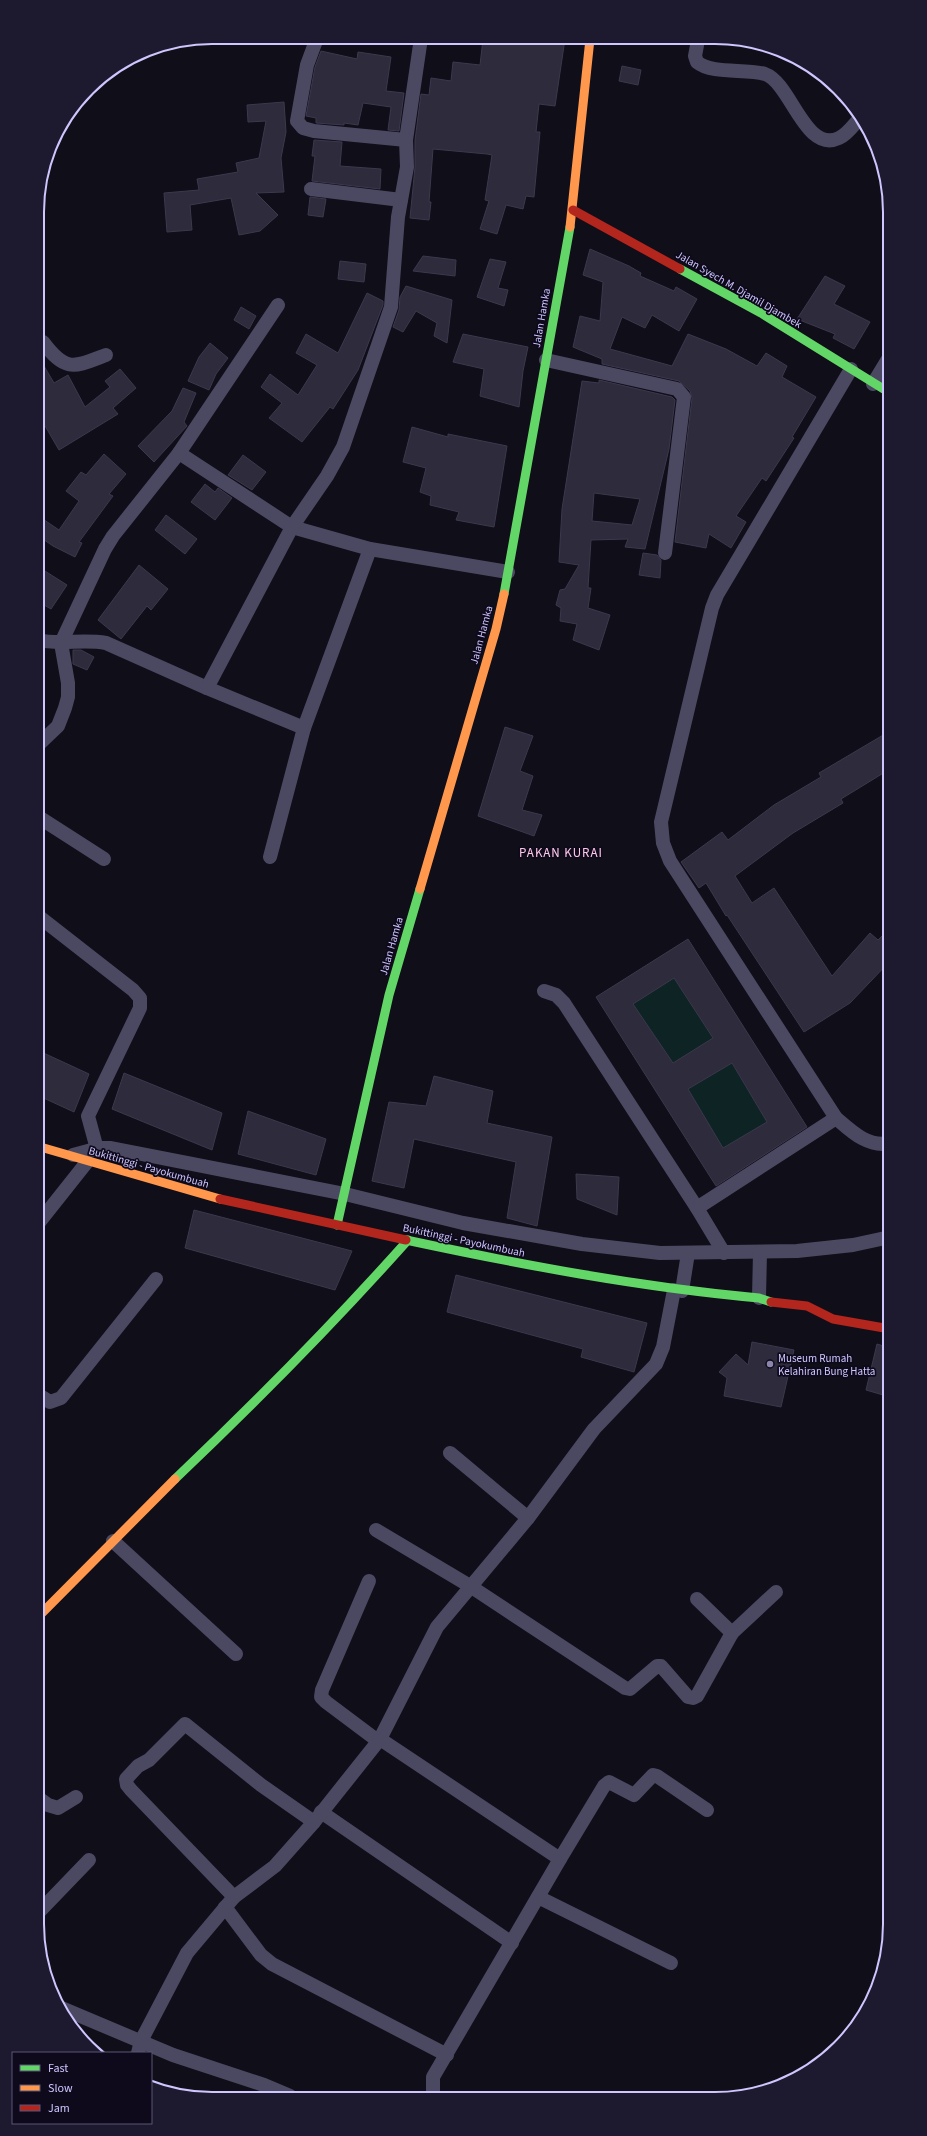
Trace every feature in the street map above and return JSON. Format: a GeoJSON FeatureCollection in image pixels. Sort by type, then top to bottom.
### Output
{"type":"FeatureCollection","features":[{"type":"Feature","properties":{"kind":"street"},"geometry":{"type":"LineString","coordinates":[[315,44],[307,65],[297,121],[303,128],[314,131],[406,140]]}},
{"type":"Feature","properties":{"kind":"street"},"geometry":{"type":"LineString","coordinates":[[207,688],[292,527],[327,476],[343,448],[391,307],[401,200],[407,167],[406,140],[420,44]]}},
{"type":"Feature","properties":{"kind":"street","name":"Jalan Hamka"},"geometry":{"type":"LineString","coordinates":[[337,1225],[389,995],[496,629],[508,572],[573,210],[590,44]]}},
{"type":"Feature","properties":{"kind":"street"},"geometry":{"type":"LineString","coordinates":[[697,44],[695,56],[697,62],[707,68],[758,73],[773,79],[809,130],[818,137],[828,140],[838,139],[857,121]]}},
{"type":"Feature","properties":{"kind":"street"},"geometry":{"type":"LineString","coordinates":[[311,189],[401,200]]}},
{"type":"Feature","properties":{"kind":"street","name":"Jalan Syech M. Djamil Djambek"},"geometry":{"type":"LineString","coordinates":[[573,210],[761,313],[883,389]]}},
{"type":"Feature","properties":{"kind":"street"},"geometry":{"type":"LineString","coordinates":[[44,739],[58,726],[68,697],[68,683],[61,643],[105,549],[113,536],[179,453],[278,305]]}},
{"type":"Feature","properties":{"kind":"street"},"geometry":{"type":"LineString","coordinates":[[44,343],[55,359],[70,365],[82,364],[106,354]]}},
{"type":"Feature","properties":{"kind":"street"},"geometry":{"type":"LineString","coordinates":[[546,360],[677,389],[682,393],[684,397],[665,553]]}},
{"type":"Feature","properties":{"kind":"street"},"geometry":{"type":"LineString","coordinates":[[873,384],[883,368]]}},
{"type":"Feature","properties":{"kind":"street"},"geometry":{"type":"LineString","coordinates":[[850,369],[717,595],[712,608],[661,822],[663,843],[670,861],[836,1118],[859,1138],[883,1144]]}},
{"type":"Feature","properties":{"kind":"street"},"geometry":{"type":"LineString","coordinates":[[179,453],[292,527],[370,549],[508,572]]}},
{"type":"Feature","properties":{"kind":"street"},"geometry":{"type":"LineString","coordinates":[[270,857],[304,728],[370,549]]}},
{"type":"Feature","properties":{"kind":"street"},"geometry":{"type":"LineString","coordinates":[[44,641],[61,643],[94,641],[106,643],[207,688],[304,728]]}},
{"type":"Feature","properties":{"kind":"street"},"geometry":{"type":"LineString","coordinates":[[44,820],[104,859]]}},
{"type":"Feature","properties":{"kind":"street"},"geometry":{"type":"LineString","coordinates":[[44,920],[133,990],[140,998],[140,1008],[88,1116],[97,1149]]}},
{"type":"Feature","properties":{"kind":"street"},"geometry":{"type":"LineString","coordinates":[[544,991],[556,996],[564,1003],[697,1208],[724,1253]]}},
{"type":"Feature","properties":{"kind":"street"},"geometry":{"type":"LineString","coordinates":[[697,1208],[836,1118]]}},
{"type":"Feature","properties":{"kind":"street","name":"Bukittinggi - Payokumbuah"},"geometry":{"type":"LineString","coordinates":[[44,1148],[208,1197],[534,1267],[678,1291],[759,1298],[770,1302],[807,1306],[833,1319],[883,1327]]}},
{"type":"Feature","properties":{"kind":"street"},"geometry":{"type":"LineString","coordinates":[[68,1156],[97,1149],[111,1148],[345,1194],[463,1223],[552,1239],[660,1253],[797,1251],[853,1245],[883,1239]]}},
{"type":"Feature","properties":{"kind":"street"},"geometry":{"type":"LineString","coordinates":[[44,1216],[87,1162]]}},
{"type":"Feature","properties":{"kind":"street"},"geometry":{"type":"LineString","coordinates":[[44,1611],[113,1541],[306,1352],[408,1240]]}},
{"type":"Feature","properties":{"kind":"street"},"geometry":{"type":"LineString","coordinates":[[759,1298],[760,1252]]}},
{"type":"Feature","properties":{"kind":"street"},"geometry":{"type":"LineString","coordinates":[[139,2047],[180,1964],[229,1902],[275,1866],[379,1740],[431,1636],[470,1586],[528,1518],[594,1429],[656,1364],[663,1347],[688,1253]]}},
{"type":"Feature","properties":{"kind":"street"},"geometry":{"type":"LineString","coordinates":[[44,1398],[50,1402],[61,1398],[156,1279]]}},
{"type":"Feature","properties":{"kind":"street"},"geometry":{"type":"LineString","coordinates":[[807,1306],[831,1306]]}},
{"type":"Feature","properties":{"kind":"street"},"geometry":{"type":"LineString","coordinates":[[450,1453],[528,1518]]}},
{"type":"Feature","properties":{"kind":"street"},"geometry":{"type":"LineString","coordinates":[[376,1530],[470,1586],[625,1688],[630,1689],[657,1666],[661,1666],[688,1697],[693,1698],[697,1696],[732,1633],[776,1592]]}},
{"type":"Feature","properties":{"kind":"street"},"geometry":{"type":"LineString","coordinates":[[113,1541],[236,1654]]}},
{"type":"Feature","properties":{"kind":"street"},"geometry":{"type":"LineString","coordinates":[[369,1581],[322,1690],[321,1697],[379,1740],[560,1859]]}},
{"type":"Feature","properties":{"kind":"street"},"geometry":{"type":"LineString","coordinates":[[697,1599],[732,1633]]}},
{"type":"Feature","properties":{"kind":"street"},"geometry":{"type":"LineString","coordinates":[[447,2055],[272,1964],[261,1955],[229,1902],[127,1785],[126,1779],[138,1766],[149,1760],[186,1724],[255,1780],[317,1817],[512,1944]]}},
{"type":"Feature","properties":{"kind":"street"},"geometry":{"type":"LineString","coordinates":[[433,2092],[433,2077],[604,1786],[609,1782],[634,1795],[653,1775],[657,1776],[707,1810]]}},
{"type":"Feature","properties":{"kind":"street"},"geometry":{"type":"LineString","coordinates":[[44,1802],[58,1808],[76,1798]]}},
{"type":"Feature","properties":{"kind":"street"},"geometry":{"type":"LineString","coordinates":[[44,1907],[89,1860]]}},
{"type":"Feature","properties":{"kind":"street"},"geometry":{"type":"LineString","coordinates":[[538,1897],[671,1962]]}},
{"type":"Feature","properties":{"kind":"street"},"geometry":{"type":"LineString","coordinates":[[68,2012],[139,2047],[173,2055],[264,2085],[281,2092]]}},
{"type":"Feature","properties":{"kind":"green space"},"geometry":{"type":"Polygon","coordinates":[[[674,978],[713,1038],[673,1063],[633,1004],[674,978]]]}},
{"type":"Feature","properties":{"kind":"green space"},"geometry":{"type":"Polygon","coordinates":[[[732,1063],[767,1122],[723,1148],[688,1089],[732,1063]]]}},
{"type":"Feature","properties":{"kind":"building"},"geometry":{"type":"Polygon","coordinates":[[[482,44],[564,44],[555,106],[539,104],[536,132],[540,132],[534,197],[526,196],[523,209],[506,205],[497,234],[480,229],[489,201],[485,200],[492,155],[487,154],[433,149],[429,220],[410,218],[415,167],[415,140],[421,94],[429,95],[431,78],[451,81],[453,62],[480,65],[482,44]]]}},
{"type":"Feature","properties":{"kind":"building"},"geometry":{"type":"Polygon","coordinates":[[[321,51],[357,59],[358,52],[391,57],[386,91],[404,93],[399,131],[388,130],[391,107],[363,103],[358,125],[344,123],[344,125],[316,123],[316,118],[306,116],[315,67],[321,51]]]}},
{"type":"Feature","properties":{"kind":"building"},"geometry":{"type":"Polygon","coordinates":[[[622,66],[641,70],[638,85],[619,81],[622,66]]]}},
{"type":"Feature","properties":{"kind":"building"},"geometry":{"type":"Polygon","coordinates":[[[284,102],[286,132],[281,158],[284,192],[256,193],[278,215],[260,231],[239,235],[231,198],[190,205],[192,230],[167,232],[164,193],[199,190],[197,179],[238,172],[236,163],[259,158],[266,121],[248,122],[247,105],[284,102]]]}},
{"type":"Feature","properties":{"kind":"building"},"geometry":{"type":"Polygon","coordinates":[[[314,140],[342,142],[340,166],[381,169],[380,189],[312,181],[315,156],[312,156],[314,140]]]}},
{"type":"Feature","properties":{"kind":"building"},"geometry":{"type":"Polygon","coordinates":[[[310,197],[326,199],[323,217],[308,215],[310,197]]]}},
{"type":"Feature","properties":{"kind":"building"},"geometry":{"type":"Polygon","coordinates":[[[590,249],[629,266],[641,273],[640,276],[674,291],[676,287],[697,299],[679,331],[652,315],[645,328],[622,317],[610,349],[672,366],[688,334],[726,349],[757,366],[766,353],[787,366],[782,377],[816,397],[792,437],[794,438],[766,481],[762,478],[736,516],[746,522],[731,548],[709,534],[706,548],[675,542],[692,398],[690,391],[679,381],[602,364],[602,359],[573,347],[580,316],[600,321],[603,282],[583,275],[590,249]]]}},
{"type":"Feature","properties":{"kind":"building"},"geometry":{"type":"Polygon","coordinates":[[[423,256],[456,260],[455,276],[413,271],[423,256]]]}},
{"type":"Feature","properties":{"kind":"building"},"geometry":{"type":"Polygon","coordinates":[[[490,259],[506,262],[498,288],[508,290],[504,306],[477,297],[490,259]]]}},
{"type":"Feature","properties":{"kind":"building"},"geometry":{"type":"Polygon","coordinates":[[[340,261],[366,264],[364,282],[338,279],[340,261]]]}},
{"type":"Feature","properties":{"kind":"building"},"geometry":{"type":"Polygon","coordinates":[[[825,276],[845,286],[834,304],[870,322],[854,349],[833,338],[835,334],[797,319],[825,276]]]}},
{"type":"Feature","properties":{"kind":"building"},"geometry":{"type":"Polygon","coordinates":[[[406,286],[452,300],[447,343],[434,336],[437,323],[416,311],[403,332],[393,327],[399,310],[400,297],[406,286]]]}},
{"type":"Feature","properties":{"kind":"building"},"geometry":{"type":"Polygon","coordinates":[[[367,293],[383,301],[383,305],[358,370],[333,409],[330,407],[302,442],[269,418],[282,403],[261,387],[270,374],[298,395],[317,365],[296,353],[306,334],[338,353],[367,293]]]}},
{"type":"Feature","properties":{"kind":"building"},"geometry":{"type":"Polygon","coordinates":[[[241,307],[256,316],[249,329],[234,320],[241,307]]]}},
{"type":"Feature","properties":{"kind":"building"},"geometry":{"type":"Polygon","coordinates":[[[463,334],[528,347],[523,371],[519,407],[480,396],[484,369],[453,362],[463,334]]]}},
{"type":"Feature","properties":{"kind":"building"},"geometry":{"type":"Polygon","coordinates":[[[210,343],[228,358],[216,374],[209,390],[188,381],[199,357],[210,343]]]}},
{"type":"Feature","properties":{"kind":"building"},"geometry":{"type":"Polygon","coordinates":[[[44,366],[54,383],[68,375],[85,407],[110,387],[105,381],[120,369],[136,388],[113,408],[118,414],[59,450],[44,424],[44,366]]]}},
{"type":"Feature","properties":{"kind":"building"},"geometry":{"type":"Polygon","coordinates":[[[599,380],[672,397],[675,400],[669,449],[645,549],[625,547],[628,539],[591,540],[588,588],[591,588],[588,608],[610,615],[599,650],[573,640],[577,624],[560,621],[561,608],[556,605],[560,590],[565,589],[579,565],[559,562],[562,509],[582,381],[599,383],[599,380]],[[594,493],[592,521],[632,525],[640,499],[594,493]]]}},
{"type":"Feature","properties":{"kind":"building"},"geometry":{"type":"Polygon","coordinates":[[[183,388],[196,393],[184,422],[187,426],[154,462],[138,446],[172,411],[183,388]]]}},
{"type":"Feature","properties":{"kind":"building"},"geometry":{"type":"Polygon","coordinates":[[[412,427],[448,437],[448,434],[507,446],[494,527],[456,520],[459,512],[430,505],[431,496],[420,492],[426,468],[403,462],[412,427]]]}},
{"type":"Feature","properties":{"kind":"building"},"geometry":{"type":"Polygon","coordinates":[[[104,454],[126,474],[109,494],[113,496],[79,542],[82,543],[75,557],[44,540],[44,520],[59,530],[79,501],[66,491],[81,472],[86,475],[104,454]]]}},
{"type":"Feature","properties":{"kind":"building"},"geometry":{"type":"Polygon","coordinates":[[[243,455],[266,472],[252,490],[228,475],[243,455]]]}},
{"type":"Feature","properties":{"kind":"building"},"geometry":{"type":"Polygon","coordinates":[[[205,484],[215,492],[218,488],[232,498],[215,520],[191,502],[205,484]]]}},
{"type":"Feature","properties":{"kind":"building"},"geometry":{"type":"Polygon","coordinates":[[[166,515],[197,539],[185,554],[155,530],[166,515]]]}},
{"type":"Feature","properties":{"kind":"building"},"geometry":{"type":"Polygon","coordinates":[[[643,553],[657,555],[661,560],[660,578],[639,575],[643,553]]]}},
{"type":"Feature","properties":{"kind":"building"},"geometry":{"type":"Polygon","coordinates":[[[139,565],[168,589],[151,610],[147,606],[121,639],[98,620],[139,565]]]}},
{"type":"Feature","properties":{"kind":"building"},"geometry":{"type":"Polygon","coordinates":[[[44,570],[67,585],[51,609],[44,605],[44,570]]]}},
{"type":"Feature","properties":{"kind":"building"},"geometry":{"type":"Polygon","coordinates":[[[73,650],[81,650],[94,657],[87,670],[73,664],[73,650]]]}},
{"type":"Feature","properties":{"kind":"building"},"geometry":{"type":"Polygon","coordinates":[[[505,727],[533,736],[520,771],[533,776],[522,810],[542,815],[534,836],[478,816],[505,727]]]}},
{"type":"Feature","properties":{"kind":"building"},"geometry":{"type":"Polygon","coordinates":[[[883,735],[883,773],[841,799],[843,803],[793,833],[735,876],[752,903],[774,888],[832,976],[870,933],[878,940],[883,935],[883,968],[850,1003],[804,1032],[727,915],[726,916],[706,883],[699,888],[681,862],[722,832],[728,840],[774,805],[821,777],[819,773],[883,735]]]}},
{"type":"Feature","properties":{"kind":"building"},"geometry":{"type":"Polygon","coordinates":[[[688,939],[807,1127],[716,1186],[596,997],[688,939]],[[674,978],[633,1004],[673,1063],[713,1038],[674,978]],[[732,1063],[688,1089],[723,1148],[767,1122],[732,1063]]]}},
{"type":"Feature","properties":{"kind":"building"},"geometry":{"type":"Polygon","coordinates":[[[44,1053],[89,1074],[74,1112],[44,1098],[44,1053]]]}},
{"type":"Feature","properties":{"kind":"building"},"geometry":{"type":"Polygon","coordinates":[[[124,1073],[222,1113],[212,1150],[112,1109],[124,1073]]]}},
{"type":"Feature","properties":{"kind":"building"},"geometry":{"type":"Polygon","coordinates":[[[434,1076],[493,1091],[487,1123],[552,1137],[537,1226],[507,1218],[516,1162],[414,1139],[404,1188],[372,1181],[389,1102],[426,1106],[434,1076]]]}},
{"type":"Feature","properties":{"kind":"building"},"geometry":{"type":"Polygon","coordinates":[[[248,1111],[326,1139],[316,1175],[238,1154],[248,1111]]]}},
{"type":"Feature","properties":{"kind":"building"},"geometry":{"type":"Polygon","coordinates":[[[576,1174],[619,1177],[617,1215],[577,1199],[576,1174]]]}},
{"type":"Feature","properties":{"kind":"building"},"geometry":{"type":"Polygon","coordinates":[[[194,1210],[352,1251],[335,1290],[185,1248],[194,1210]]]}},
{"type":"Feature","properties":{"kind":"building"},"geometry":{"type":"Polygon","coordinates":[[[456,1275],[647,1323],[634,1372],[581,1357],[583,1349],[447,1312],[456,1275]]]}},
{"type":"Feature","properties":{"kind":"building"},"geometry":{"type":"Polygon","coordinates":[[[752,1342],[794,1350],[781,1407],[724,1396],[727,1378],[719,1372],[736,1354],[748,1365],[752,1342]]]}},
{"type":"Feature","properties":{"kind":"building"},"geometry":{"type":"Polygon","coordinates":[[[877,1344],[883,1346],[883,1395],[866,1390],[877,1344]]]}},
{"type":"Feature","properties":{"kind":"traffic: fast"},"geometry":{"type":"LineString","coordinates":[[504,594],[570,227]]}},
{"type":"Feature","properties":{"kind":"traffic: fast"},"geometry":{"type":"LineString","coordinates":[[680,269],[761,313],[883,389]]}},
{"type":"Feature","properties":{"kind":"traffic: fast"},"geometry":{"type":"LineString","coordinates":[[337,1225],[389,995],[420,889]]}},
{"type":"Feature","properties":{"kind":"traffic: fast"},"geometry":{"type":"LineString","coordinates":[[406,1240],[581,1274],[670,1288],[759,1298],[771,1302]]}},
{"type":"Feature","properties":{"kind":"traffic: fast"},"geometry":{"type":"LineString","coordinates":[[175,1479],[294,1362],[352,1302],[408,1240]]}},
{"type":"Feature","properties":{"kind":"traffic: slow"},"geometry":{"type":"LineString","coordinates":[[570,227],[589,44]]}},
{"type":"Feature","properties":{"kind":"traffic: slow"},"geometry":{"type":"LineString","coordinates":[[420,889],[496,629],[504,594]]}},
{"type":"Feature","properties":{"kind":"traffic: slow"},"geometry":{"type":"LineString","coordinates":[[44,1148],[220,1199]]}},
{"type":"Feature","properties":{"kind":"traffic: slow"},"geometry":{"type":"LineString","coordinates":[[44,1611],[175,1479]]}},
{"type":"Feature","properties":{"kind":"traffic: jam"},"geometry":{"type":"LineString","coordinates":[[573,210],[680,269]]}},
{"type":"Feature","properties":{"kind":"traffic: jam"},"geometry":{"type":"LineString","coordinates":[[220,1199],[406,1240]]}},
{"type":"Feature","properties":{"kind":"traffic: jam"},"geometry":{"type":"LineString","coordinates":[[771,1302],[807,1306],[833,1319],[883,1328]]}},
{"type":"Feature","properties":{"kind":"place","name":"Museum Rumah Kelahiran Bung Hatta"},"geometry":{"type":"Point","coordinates":[770,1364]}},
{"type":"Feature","properties":{"kind":"district","name":"PAKAN KURAI"},"geometry":{"type":"Point","coordinates":[561,852]}}]}
